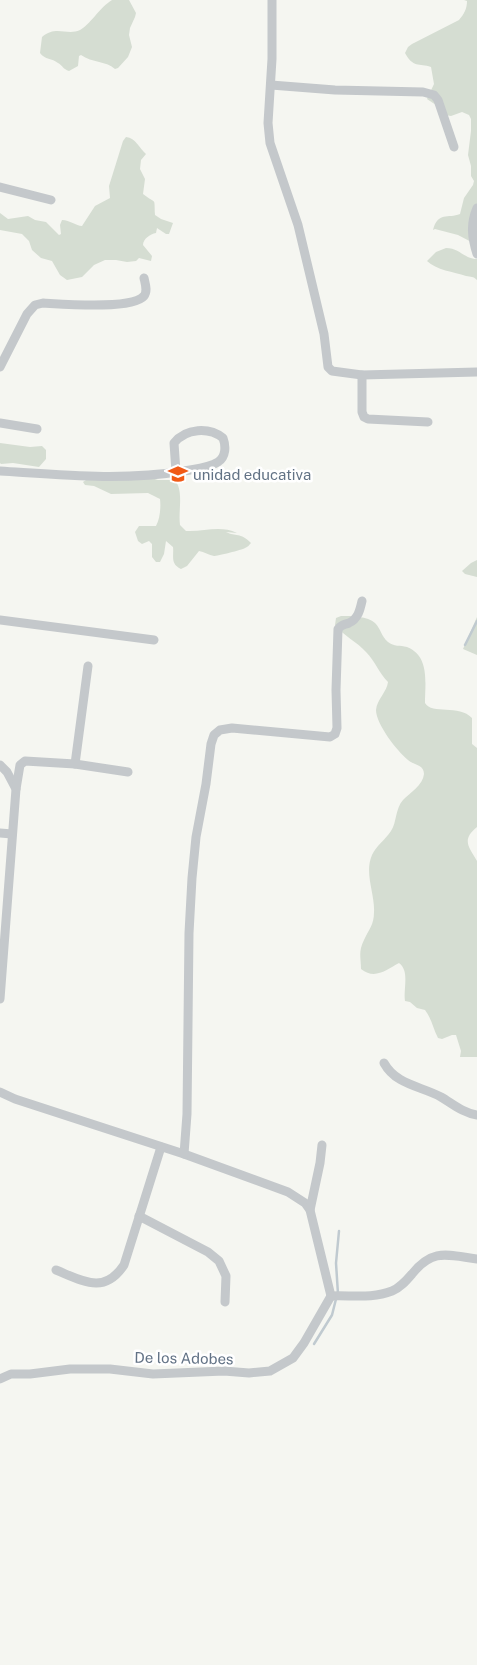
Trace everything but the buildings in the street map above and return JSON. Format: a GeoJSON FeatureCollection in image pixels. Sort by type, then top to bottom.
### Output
{"type":"FeatureCollection","features":[{"type":"Feature","properties":{"kind":"street"},"geometry":{"type":"LineString","coordinates":[[272,0],[272,59],[268,123],[270,143],[298,225],[324,334],[328,367],[332,371],[362,375],[477,372]]}},
{"type":"Feature","properties":{"kind":"street"},"geometry":{"type":"LineString","coordinates":[[271,85],[335,90],[423,92],[434,95],[438,100],[454,147]]}},
{"type":"Feature","properties":{"kind":"street"},"geometry":{"type":"LineString","coordinates":[[0,187],[51,200]]}},
{"type":"Feature","properties":{"kind":"street"},"geometry":{"type":"LineString","coordinates":[[477,208],[472,224],[472,237],[477,254]]}},
{"type":"Feature","properties":{"kind":"street"},"geometry":{"type":"LineString","coordinates":[[0,367],[27,314],[35,305],[43,303],[109,306],[137,301],[145,296],[144,278]]}},
{"type":"Feature","properties":{"kind":"street"},"geometry":{"type":"LineString","coordinates":[[362,375],[362,412],[364,417],[428,422]]}},
{"type":"Feature","properties":{"kind":"street"},"geometry":{"type":"LineString","coordinates":[[0,423],[37,428]]}},
{"type":"Feature","properties":{"kind":"street"},"geometry":{"type":"LineString","coordinates":[[0,471],[114,477],[136,477],[176,472],[218,462],[224,452],[224,438],[209,430],[196,431],[178,437],[174,443],[176,472]]}},
{"type":"Feature","properties":{"kind":"street"},"geometry":{"type":"LineString","coordinates":[[184,1154],[188,1114],[187,1026],[192,878],[196,837],[211,744],[214,735],[220,730],[232,728],[330,737],[334,734],[337,728],[338,628],[340,625],[355,619],[362,601]]}},
{"type":"Feature","properties":{"kind":"street"},"geometry":{"type":"LineString","coordinates":[[0,620],[154,640]]}},
{"type":"Feature","properties":{"kind":"street"},"geometry":{"type":"LineString","coordinates":[[75,764],[88,666]]}},
{"type":"Feature","properties":{"kind":"street"},"geometry":{"type":"LineString","coordinates":[[0,999],[12,834],[20,765],[25,761],[75,764],[128,772]]}},
{"type":"Feature","properties":{"kind":"street"},"geometry":{"type":"LineString","coordinates":[[0,765],[7,772],[16,789]]}},
{"type":"Feature","properties":{"kind":"street"},"geometry":{"type":"LineString","coordinates":[[0,833],[12,834]]}},
{"type":"Feature","properties":{"kind":"street"},"geometry":{"type":"LineString","coordinates":[[384,1063],[389,1071],[410,1086],[432,1093],[459,1108],[477,1115]]}},
{"type":"Feature","properties":{"kind":"street"},"geometry":{"type":"LineString","coordinates":[[0,1092],[14,1099],[184,1154],[288,1192],[310,1210],[333,1296],[380,1295],[393,1291],[403,1285],[420,1264],[435,1255],[447,1254],[477,1258]]}},
{"type":"Feature","properties":{"kind":"street"},"geometry":{"type":"LineString","coordinates":[[310,1210],[319,1170],[322,1145]]}},
{"type":"Feature","properties":{"kind":"street"},"geometry":{"type":"LineString","coordinates":[[56,1270],[91,1283],[102,1283],[118,1274],[124,1265],[161,1147]]}},
{"type":"Feature","properties":{"kind":"street"},"geometry":{"type":"LineString","coordinates":[[139,1216],[208,1252],[219,1262],[226,1276],[226,1302]]}},
{"type":"Feature","properties":{"kind":"street","name":"De los Adobes"},"geometry":{"type":"LineString","coordinates":[[0,1379],[12,1374],[30,1374],[70,1369],[110,1369],[153,1374],[270,1371],[287,1362],[299,1351],[333,1296]]}},
{"type":"Feature","properties":{"kind":"shaded area"},"geometry":{"type":"Polygon","coordinates":[[[112,0],[129,0],[136,13],[129,35],[132,47],[128,57],[118,68],[115,69],[112,66],[81,55],[79,56],[78,66],[69,71],[56,61],[44,57],[40,53],[42,37],[57,31],[75,32],[80,30],[112,0]]]}},
{"type":"Feature","properties":{"kind":"shaded area"},"geometry":{"type":"Polygon","coordinates":[[[464,0],[477,0],[477,245],[458,235],[433,230],[435,224],[441,218],[460,214],[464,198],[473,185],[474,181],[471,176],[468,155],[471,119],[469,115],[462,112],[451,116],[445,115],[427,99],[434,84],[431,67],[414,63],[405,53],[412,44],[459,20],[466,6],[467,1],[464,0]]]}},
{"type":"Feature","properties":{"kind":"shaded area"},"geometry":{"type":"Polygon","coordinates":[[[126,137],[135,141],[146,154],[141,160],[140,169],[145,179],[143,194],[154,202],[155,215],[173,223],[169,234],[157,228],[156,233],[144,241],[143,245],[152,256],[151,261],[139,258],[136,261],[127,262],[105,260],[94,265],[82,277],[67,280],[60,275],[52,261],[41,258],[32,250],[29,241],[22,234],[0,230],[0,213],[8,219],[28,216],[35,220],[46,222],[59,235],[61,234],[60,225],[62,220],[82,226],[95,206],[110,198],[109,186],[123,141],[126,137]]]}},
{"type":"Feature","properties":{"kind":"shaded area"},"geometry":{"type":"Polygon","coordinates":[[[451,248],[473,259],[477,259],[477,280],[473,277],[440,269],[427,261],[436,252],[451,248]]]}},
{"type":"Feature","properties":{"kind":"shaded area"},"geometry":{"type":"Polygon","coordinates":[[[0,443],[30,447],[42,446],[46,450],[46,459],[39,467],[13,463],[1,464],[0,443]]]}},
{"type":"Feature","properties":{"kind":"shaded area"},"geometry":{"type":"Polygon","coordinates":[[[148,477],[158,480],[175,480],[180,496],[180,525],[186,531],[224,529],[237,533],[226,532],[241,536],[251,543],[243,549],[216,556],[199,551],[187,566],[181,569],[175,565],[173,547],[166,541],[164,554],[160,562],[156,562],[152,557],[152,544],[149,541],[142,544],[138,541],[135,532],[139,526],[156,526],[160,513],[160,499],[148,493],[111,494],[94,486],[85,485],[83,482],[86,480],[148,477]]]}},
{"type":"Feature","properties":{"kind":"shaded area"},"geometry":{"type":"Polygon","coordinates":[[[477,560],[477,577],[465,574],[462,571],[471,563],[477,560]]]}},
{"type":"Feature","properties":{"kind":"shaded area"},"geometry":{"type":"Polygon","coordinates":[[[341,616],[359,617],[372,621],[390,644],[407,647],[420,657],[425,671],[425,703],[428,707],[460,711],[472,718],[472,744],[477,748],[477,827],[469,836],[468,844],[477,861],[477,1057],[460,1057],[461,1051],[456,1035],[442,1039],[438,1038],[425,1010],[405,1001],[405,975],[399,963],[376,974],[371,974],[361,969],[361,948],[374,916],[369,876],[372,855],[391,831],[400,804],[419,785],[424,771],[420,766],[410,762],[403,756],[379,722],[376,710],[388,682],[366,652],[335,625],[336,618],[341,616]]]}},
{"type":"Feature","properties":{"kind":"shaded area"},"geometry":{"type":"Polygon","coordinates":[[[477,617],[477,655],[463,649],[477,617]]]}},
{"type":"Feature","properties":{"kind":"waterway"},"geometry":{"type":"LineString","coordinates":[[465,645],[477,621]]}},
{"type":"Feature","properties":{"kind":"waterway"},"geometry":{"type":"LineString","coordinates":[[338,1294],[336,1263],[339,1231]]}},
{"type":"Feature","properties":{"kind":"waterway"},"geometry":{"type":"LineString","coordinates":[[314,1344],[332,1315],[336,1299]]}},
{"type":"Feature","properties":{"kind":"place","name":"unidad educativa"},"geometry":{"type":"Point","coordinates":[178,474]}}]}
